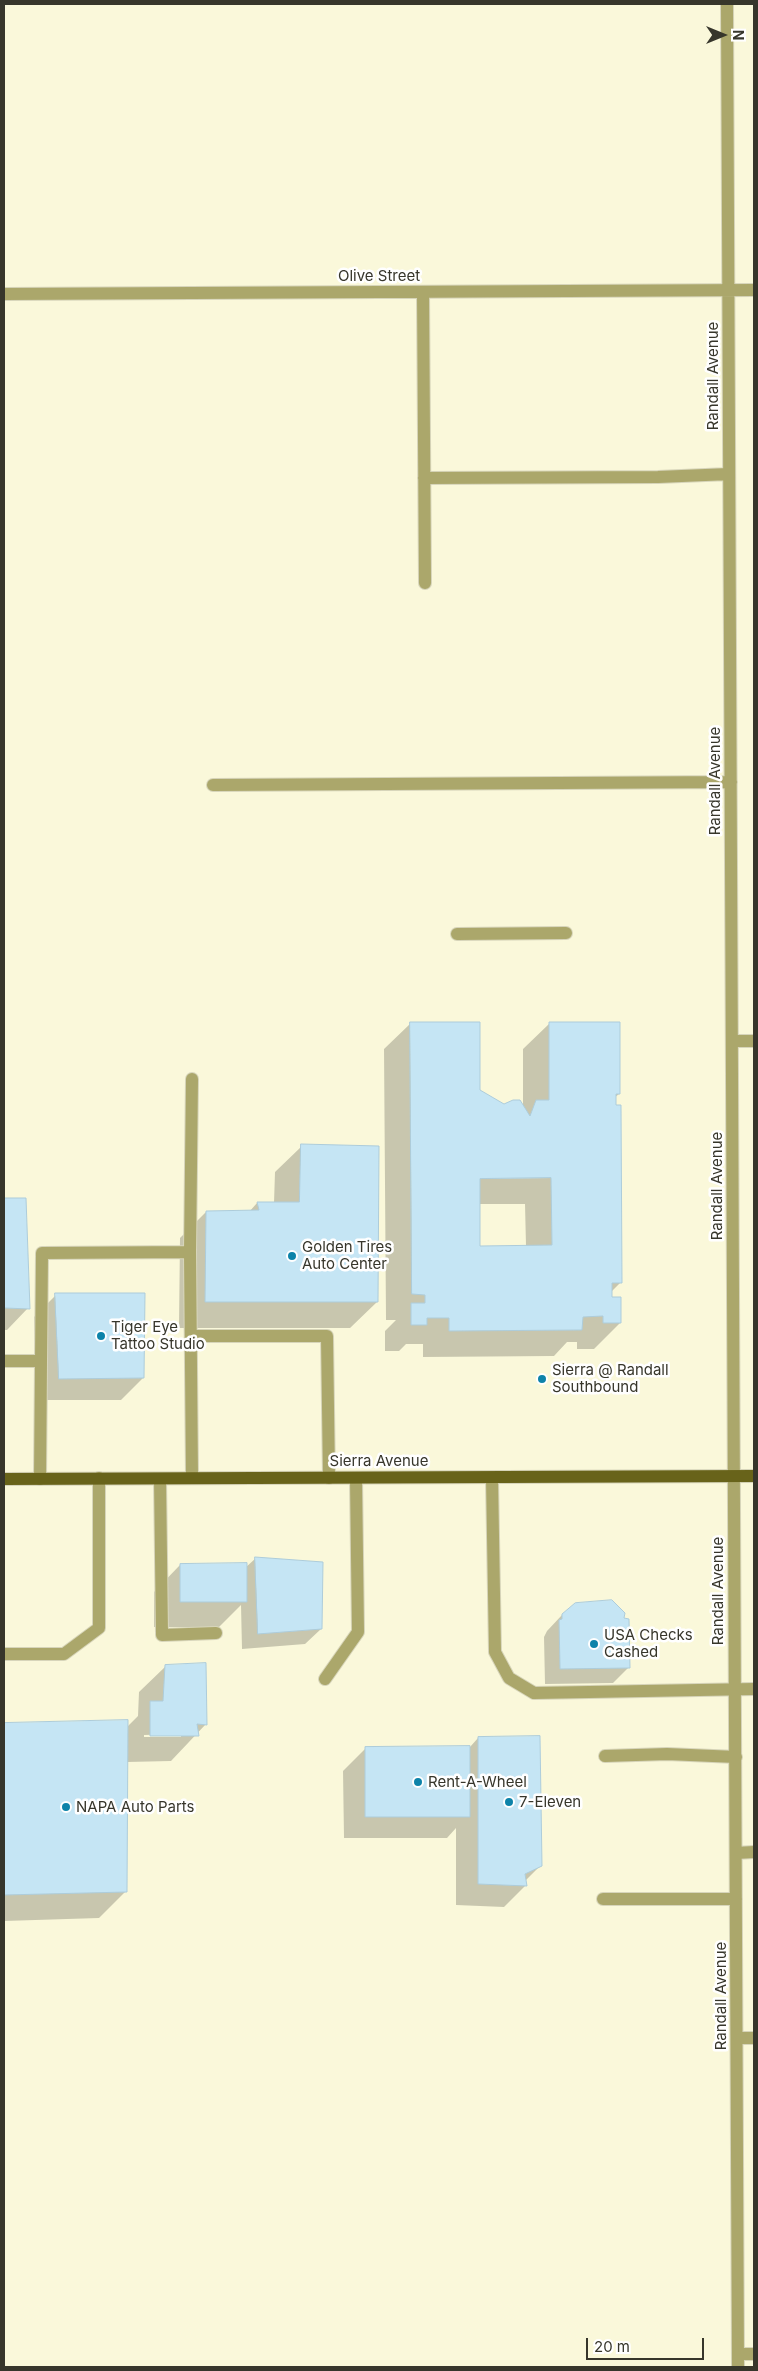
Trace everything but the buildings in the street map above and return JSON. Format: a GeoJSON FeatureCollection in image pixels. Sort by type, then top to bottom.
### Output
{"type":"FeatureCollection","features":[{"type":"Feature","properties":{"kind":"main road","name":"Sierra Avenue"},"geometry":{"type":"LineString","coordinates":[[4,1479],[754,1476]]}},
{"type":"Feature","properties":{"kind":"street","name":"Randall Avenue"},"geometry":{"type":"LineString","coordinates":[[727,4],[738,2361]]}},
{"type":"Feature","properties":{"kind":"street","name":"Olive Street"},"geometry":{"type":"LineString","coordinates":[[4,294],[754,290]]}},
{"type":"Feature","properties":{"kind":"street"},"geometry":{"type":"LineString","coordinates":[[423,292],[425,583]]}},
{"type":"Feature","properties":{"kind":"street"},"geometry":{"type":"LineString","coordinates":[[424,478],[658,477],[729,474]]}},
{"type":"Feature","properties":{"kind":"street"},"geometry":{"type":"LineString","coordinates":[[213,785],[731,782]]}},
{"type":"Feature","properties":{"kind":"street"},"geometry":{"type":"LineString","coordinates":[[457,934],[566,934]]}},
{"type":"Feature","properties":{"kind":"street"},"geometry":{"type":"LineString","coordinates":[[732,1041],[754,1041]]}},
{"type":"Feature","properties":{"kind":"street"},"geometry":{"type":"LineString","coordinates":[[192,1079],[190,1252],[192,1478]]}},
{"type":"Feature","properties":{"kind":"street"},"geometry":{"type":"LineString","coordinates":[[40,1479],[42,1253],[190,1252]]}},
{"type":"Feature","properties":{"kind":"street"},"geometry":{"type":"LineString","coordinates":[[191,1336],[327,1336],[329,1478]]}},
{"type":"Feature","properties":{"kind":"street"},"geometry":{"type":"LineString","coordinates":[[4,1361],[41,1361]]}},
{"type":"Feature","properties":{"kind":"street"},"geometry":{"type":"LineString","coordinates":[[4,1654],[64,1654],[99,1628],[99,1478]]}},
{"type":"Feature","properties":{"kind":"street"},"geometry":{"type":"LineString","coordinates":[[324,1679],[358,1632],[356,1478]]}},
{"type":"Feature","properties":{"kind":"street"},"geometry":{"type":"LineString","coordinates":[[492,1478],[495,1652],[509,1678],[534,1693],[754,1689]]}},
{"type":"Feature","properties":{"kind":"street"},"geometry":{"type":"LineString","coordinates":[[160,1479],[162,1635],[216,1633]]}},
{"type":"Feature","properties":{"kind":"street"},"geometry":{"type":"LineString","coordinates":[[604,1756],[667,1754],[736,1757]]}},
{"type":"Feature","properties":{"kind":"street"},"geometry":{"type":"LineString","coordinates":[[736,1853],[754,1852]]}},
{"type":"Feature","properties":{"kind":"street"},"geometry":{"type":"LineString","coordinates":[[603,1899],[736,1899]]}},
{"type":"Feature","properties":{"kind":"street"},"geometry":{"type":"LineString","coordinates":[[737,2038],[754,2038]]}},
{"type":"Feature","properties":{"kind":"street"},"geometry":{"type":"LineString","coordinates":[[738,2361],[754,2354]]}},
{"type":"Feature","properties":{"kind":"place","name":"Golden Tires Auto Center"},"geometry":{"type":"Point","coordinates":[292,1256]}},
{"type":"Feature","properties":{"kind":"place","name":"Tiger Eye Tattoo Studio"},"geometry":{"type":"Point","coordinates":[101,1336]}},
{"type":"Feature","properties":{"kind":"place","name":"Sierra @ Randall Southbound"},"geometry":{"type":"Point","coordinates":[542,1379]}},
{"type":"Feature","properties":{"kind":"place","name":"USA Checks Cashed"},"geometry":{"type":"Point","coordinates":[594,1644]}},
{"type":"Feature","properties":{"kind":"place","name":"Rent-A-Wheel"},"geometry":{"type":"Point","coordinates":[418,1782]}},
{"type":"Feature","properties":{"kind":"place","name":"7-Eleven"},"geometry":{"type":"Point","coordinates":[509,1802]}},
{"type":"Feature","properties":{"kind":"place","name":"NAPA Auto Parts"},"geometry":{"type":"Point","coordinates":[66,1807]}}]}
